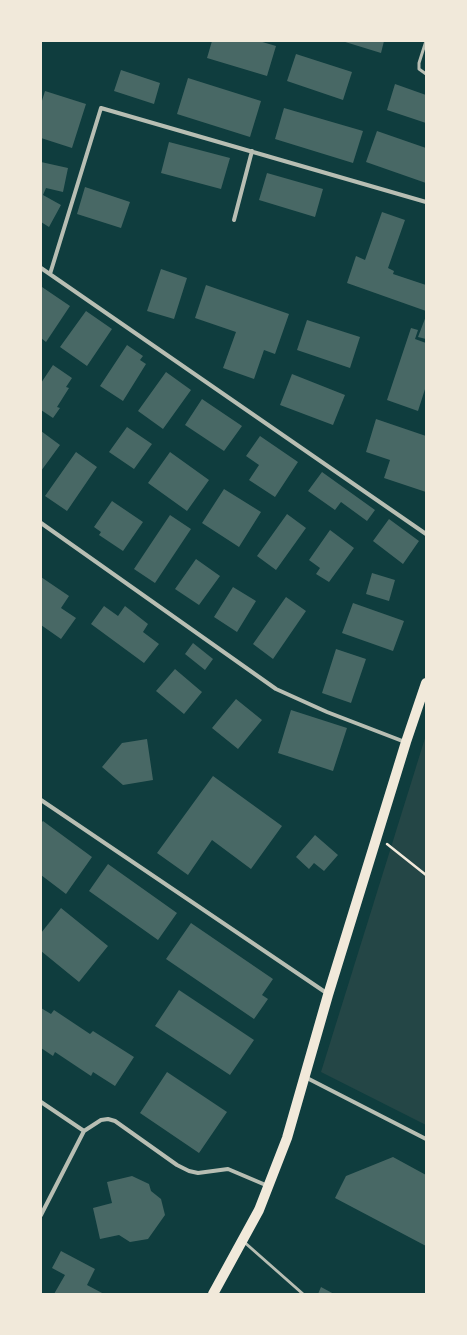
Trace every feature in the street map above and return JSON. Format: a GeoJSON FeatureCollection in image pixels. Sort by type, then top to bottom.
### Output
{"type":"FeatureCollection","features":[{"type":"Feature","properties":{"kind":"main road"},"geometry":{"type":"LineString","coordinates":[[213,1294],[259,1210],[287,1138],[328,995],[376,837],[426,683]]}},
{"type":"Feature","properties":{"kind":"street"},"geometry":{"type":"LineString","coordinates":[[50,274],[101,108],[426,202]]}},
{"type":"Feature","properties":{"kind":"street"},"geometry":{"type":"LineString","coordinates":[[234,220],[252,151]]}},
{"type":"Feature","properties":{"kind":"street"},"geometry":{"type":"LineString","coordinates":[[41,268],[426,534]]}},
{"type":"Feature","properties":{"kind":"street"},"geometry":{"type":"LineString","coordinates":[[41,523],[276,689],[327,712],[406,742]]}},
{"type":"Feature","properties":{"kind":"street"},"geometry":{"type":"LineString","coordinates":[[41,800],[328,995]]}},
{"type":"Feature","properties":{"kind":"street"},"geometry":{"type":"LineString","coordinates":[[304,1077],[426,1139]]}},
{"type":"Feature","properties":{"kind":"street"},"geometry":{"type":"LineString","coordinates":[[41,1102],[84,1131]]}},
{"type":"Feature","properties":{"kind":"street"},"geometry":{"type":"LineString","coordinates":[[41,1215],[84,1131],[101,1120],[108,1119],[115,1121],[177,1165],[189,1171],[198,1172],[228,1168],[268,1186]]}},
{"type":"Feature","properties":{"kind":"lane"},"geometry":{"type":"LineString","coordinates":[[426,41],[419,63],[419,69],[426,74]]}},
{"type":"Feature","properties":{"kind":"lane"},"geometry":{"type":"LineString","coordinates":[[242,1240],[303,1294]]}},
{"type":"Feature","properties":{"kind":"path"},"geometry":{"type":"LineString","coordinates":[[376,837],[391,846],[426,875]]}},
{"type":"Feature","properties":{"kind":"shaded area"},"geometry":{"type":"Polygon","coordinates":[[[426,735],[426,1125],[321,1072],[426,735]]]}},
{"type":"Feature","properties":{"kind":"building"},"geometry":{"type":"Polygon","coordinates":[[[212,41],[259,41],[276,46],[267,76],[207,58],[212,41]]]}},
{"type":"Feature","properties":{"kind":"building"},"geometry":{"type":"Polygon","coordinates":[[[342,41],[384,41],[381,53],[342,41]]]}},
{"type":"Feature","properties":{"kind":"building"},"geometry":{"type":"Polygon","coordinates":[[[296,54],[352,72],[343,100],[287,81],[296,54]]]}},
{"type":"Feature","properties":{"kind":"building"},"geometry":{"type":"Polygon","coordinates":[[[121,70],[160,83],[154,104],[114,91],[121,70]]]}},
{"type":"Feature","properties":{"kind":"building"},"geometry":{"type":"Polygon","coordinates":[[[188,78],[261,101],[250,137],[177,114],[188,78]]]}},
{"type":"Feature","properties":{"kind":"building"},"geometry":{"type":"Polygon","coordinates":[[[395,84],[426,95],[426,123],[387,110],[395,84]]]}},
{"type":"Feature","properties":{"kind":"building"},"geometry":{"type":"Polygon","coordinates":[[[45,91],[86,104],[72,148],[41,138],[41,104],[45,91]]]}},
{"type":"Feature","properties":{"kind":"building"},"geometry":{"type":"Polygon","coordinates":[[[284,108],[363,131],[353,163],[275,139],[284,108]]]}},
{"type":"Feature","properties":{"kind":"building"},"geometry":{"type":"Polygon","coordinates":[[[377,131],[426,148],[426,183],[366,162],[377,131]]]}},
{"type":"Feature","properties":{"kind":"building"},"geometry":{"type":"Polygon","coordinates":[[[169,142],[230,158],[221,189],[161,173],[169,142]]]}},
{"type":"Feature","properties":{"kind":"building"},"geometry":{"type":"Polygon","coordinates":[[[41,162],[68,168],[63,192],[46,188],[43,195],[61,205],[49,227],[41,222],[41,162]]]}},
{"type":"Feature","properties":{"kind":"building"},"geometry":{"type":"Polygon","coordinates":[[[267,173],[323,189],[315,217],[259,200],[267,173]]]}},
{"type":"Feature","properties":{"kind":"building"},"geometry":{"type":"Polygon","coordinates":[[[85,187],[130,202],[121,228],[77,214],[85,187]]]}},
{"type":"Feature","properties":{"kind":"building"},"geometry":{"type":"Polygon","coordinates":[[[382,212],[405,220],[388,268],[394,271],[393,274],[426,285],[426,311],[347,283],[356,256],[365,260],[382,212]]]}},
{"type":"Feature","properties":{"kind":"building"},"geometry":{"type":"Polygon","coordinates":[[[161,269],[187,278],[174,319],[147,311],[161,269]]]}},
{"type":"Feature","properties":{"kind":"building"},"geometry":{"type":"Polygon","coordinates":[[[206,285],[289,314],[275,354],[264,350],[254,379],[223,368],[236,332],[195,318],[206,285]]]}},
{"type":"Feature","properties":{"kind":"building"},"geometry":{"type":"Polygon","coordinates":[[[42,287],[70,306],[46,342],[41,338],[42,287]]]}},
{"type":"Feature","properties":{"kind":"building"},"geometry":{"type":"Polygon","coordinates":[[[86,311],[112,329],[87,366],[60,347],[86,311]]]}},
{"type":"Feature","properties":{"kind":"building"},"geometry":{"type":"Polygon","coordinates":[[[426,316],[426,339],[418,337],[426,316]]]}},
{"type":"Feature","properties":{"kind":"building"},"geometry":{"type":"Polygon","coordinates":[[[307,320],[360,337],[350,368],[297,350],[307,320]]]}},
{"type":"Feature","properties":{"kind":"building"},"geometry":{"type":"Polygon","coordinates":[[[411,328],[418,330],[415,339],[426,343],[426,386],[418,411],[387,400],[411,328]]]}},
{"type":"Feature","properties":{"kind":"building"},"geometry":{"type":"Polygon","coordinates":[[[127,345],[143,356],[140,360],[146,364],[123,401],[100,386],[127,345]]]}},
{"type":"Feature","properties":{"kind":"building"},"geometry":{"type":"Polygon","coordinates":[[[53,365],[72,378],[66,387],[69,388],[57,407],[60,408],[53,418],[41,410],[41,383],[53,365]]]}},
{"type":"Feature","properties":{"kind":"building"},"geometry":{"type":"Polygon","coordinates":[[[166,372],[191,390],[163,429],[138,411],[166,372]]]}},
{"type":"Feature","properties":{"kind":"building"},"geometry":{"type":"Polygon","coordinates":[[[292,374],[345,395],[333,425],[280,405],[292,374]]]}},
{"type":"Feature","properties":{"kind":"building"},"geometry":{"type":"Polygon","coordinates":[[[202,399],[242,426],[224,451],[185,425],[202,399]]]}},
{"type":"Feature","properties":{"kind":"building"},"geometry":{"type":"Polygon","coordinates":[[[376,419],[426,436],[426,492],[384,478],[390,460],[366,452],[376,419]]]}},
{"type":"Feature","properties":{"kind":"building"},"geometry":{"type":"Polygon","coordinates":[[[127,427],[152,444],[134,469],[109,452],[127,427]]]}},
{"type":"Feature","properties":{"kind":"building"},"geometry":{"type":"Polygon","coordinates":[[[41,431],[60,445],[41,471],[41,431]]]}},
{"type":"Feature","properties":{"kind":"building"},"geometry":{"type":"Polygon","coordinates":[[[260,436],[298,462],[275,497],[249,480],[259,465],[246,456],[260,436]]]}},
{"type":"Feature","properties":{"kind":"building"},"geometry":{"type":"Polygon","coordinates":[[[76,452],[97,467],[67,511],[45,496],[76,452]]]}},
{"type":"Feature","properties":{"kind":"building"},"geometry":{"type":"Polygon","coordinates":[[[170,452],[209,480],[187,511],[148,483],[170,452]]]}},
{"type":"Feature","properties":{"kind":"building"},"geometry":{"type":"Polygon","coordinates":[[[322,472],[375,510],[367,521],[341,502],[335,510],[308,491],[322,472]]]}},
{"type":"Feature","properties":{"kind":"building"},"geometry":{"type":"Polygon","coordinates":[[[224,489],[261,512],[239,547],[202,523],[224,489]]]}},
{"type":"Feature","properties":{"kind":"building"},"geometry":{"type":"Polygon","coordinates":[[[112,501],[143,522],[123,551],[99,535],[101,532],[94,527],[112,501]]]}},
{"type":"Feature","properties":{"kind":"building"},"geometry":{"type":"Polygon","coordinates":[[[287,514],[306,528],[276,570],[257,556],[287,514]]]}},
{"type":"Feature","properties":{"kind":"building"},"geometry":{"type":"Polygon","coordinates":[[[170,515],[191,529],[155,583],[134,569],[170,515]]]}},
{"type":"Feature","properties":{"kind":"building"},"geometry":{"type":"Polygon","coordinates":[[[389,519],[419,541],[403,564],[373,541],[389,519]]]}},
{"type":"Feature","properties":{"kind":"building"},"geometry":{"type":"Polygon","coordinates":[[[330,530],[354,548],[329,582],[316,574],[320,568],[309,560],[330,530]]]}},
{"type":"Feature","properties":{"kind":"building"},"geometry":{"type":"Polygon","coordinates":[[[196,559],[220,576],[199,605],[175,589],[196,559]]]}},
{"type":"Feature","properties":{"kind":"building"},"geometry":{"type":"Polygon","coordinates":[[[372,573],[395,580],[389,601],[366,594],[372,573]]]}},
{"type":"Feature","properties":{"kind":"building"},"geometry":{"type":"Polygon","coordinates":[[[41,577],[69,596],[61,608],[76,618],[61,639],[41,625],[41,577]]]}},
{"type":"Feature","properties":{"kind":"building"},"geometry":{"type":"Polygon","coordinates":[[[233,587],[256,601],[237,632],[214,617],[233,587]]]}},
{"type":"Feature","properties":{"kind":"building"},"geometry":{"type":"Polygon","coordinates":[[[286,597],[306,611],[273,659],[253,644],[286,597]]]}},
{"type":"Feature","properties":{"kind":"building"},"geometry":{"type":"Polygon","coordinates":[[[353,603],[404,621],[393,651],[342,633],[353,603]]]}},
{"type":"Feature","properties":{"kind":"building"},"geometry":{"type":"Polygon","coordinates":[[[104,606],[118,616],[125,606],[148,624],[143,632],[159,644],[144,663],[91,624],[104,606]]]}},
{"type":"Feature","properties":{"kind":"building"},"geometry":{"type":"Polygon","coordinates":[[[193,643],[213,659],[205,670],[185,654],[193,643]]]}},
{"type":"Feature","properties":{"kind":"building"},"geometry":{"type":"Polygon","coordinates":[[[336,649],[366,659],[351,703],[322,693],[336,649]]]}},
{"type":"Feature","properties":{"kind":"building"},"geometry":{"type":"Polygon","coordinates":[[[175,669],[202,692],[184,714],[156,691],[175,669]]]}},
{"type":"Feature","properties":{"kind":"building"},"geometry":{"type":"Polygon","coordinates":[[[236,699],[262,720],[238,749],[212,728],[236,699]]]}},
{"type":"Feature","properties":{"kind":"building"},"geometry":{"type":"Polygon","coordinates":[[[291,710],[347,728],[333,771],[278,753],[291,710]]]}},
{"type":"Feature","properties":{"kind":"building"},"geometry":{"type":"Polygon","coordinates":[[[147,739],[153,780],[123,785],[102,767],[122,743],[147,739]]]}},
{"type":"Feature","properties":{"kind":"building"},"geometry":{"type":"Polygon","coordinates":[[[213,776],[282,826],[251,869],[212,840],[188,875],[157,853],[213,776]]]}},
{"type":"Feature","properties":{"kind":"building"},"geometry":{"type":"Polygon","coordinates":[[[43,821],[92,857],[66,894],[41,875],[41,823],[43,821]]]}},
{"type":"Feature","properties":{"kind":"building"},"geometry":{"type":"Polygon","coordinates":[[[315,835],[338,855],[324,871],[314,863],[309,869],[296,857],[315,835]]]}},
{"type":"Feature","properties":{"kind":"building"},"geometry":{"type":"Polygon","coordinates":[[[108,864],[177,913],[158,940],[89,891],[108,864]]]}},
{"type":"Feature","properties":{"kind":"building"},"geometry":{"type":"Polygon","coordinates":[[[61,908],[108,946],[79,982],[41,951],[41,933],[61,908]]]}},
{"type":"Feature","properties":{"kind":"building"},"geometry":{"type":"Polygon","coordinates":[[[191,923],[273,979],[262,995],[268,999],[254,1019],[166,959],[191,923]]]}},
{"type":"Feature","properties":{"kind":"building"},"geometry":{"type":"Polygon","coordinates":[[[179,990],[254,1040],[230,1075],[155,1026],[179,990]]]}},
{"type":"Feature","properties":{"kind":"building"},"geometry":{"type":"Polygon","coordinates":[[[41,1008],[51,1014],[54,1010],[90,1034],[93,1031],[134,1057],[115,1086],[93,1072],[91,1076],[55,1052],[53,1056],[41,1048],[41,1008]]]}},
{"type":"Feature","properties":{"kind":"building"},"geometry":{"type":"Polygon","coordinates":[[[167,1072],[227,1112],[199,1153],[140,1113],[167,1072]]]}},
{"type":"Feature","properties":{"kind":"building"},"geometry":{"type":"Polygon","coordinates":[[[393,1157],[426,1175],[426,1246],[335,1198],[346,1176],[393,1157]]]}},
{"type":"Feature","properties":{"kind":"building"},"geometry":{"type":"Polygon","coordinates":[[[132,1176],[149,1184],[151,1191],[161,1199],[165,1215],[148,1239],[130,1242],[119,1235],[100,1239],[93,1208],[112,1203],[107,1182],[132,1176]]]}},
{"type":"Feature","properties":{"kind":"building"},"geometry":{"type":"Polygon","coordinates":[[[61,1251],[95,1269],[87,1285],[104,1294],[54,1294],[65,1275],[52,1268],[61,1251]]]}},
{"type":"Feature","properties":{"kind":"building"},"geometry":{"type":"Polygon","coordinates":[[[321,1287],[334,1294],[318,1294],[321,1287]]]}}]}
